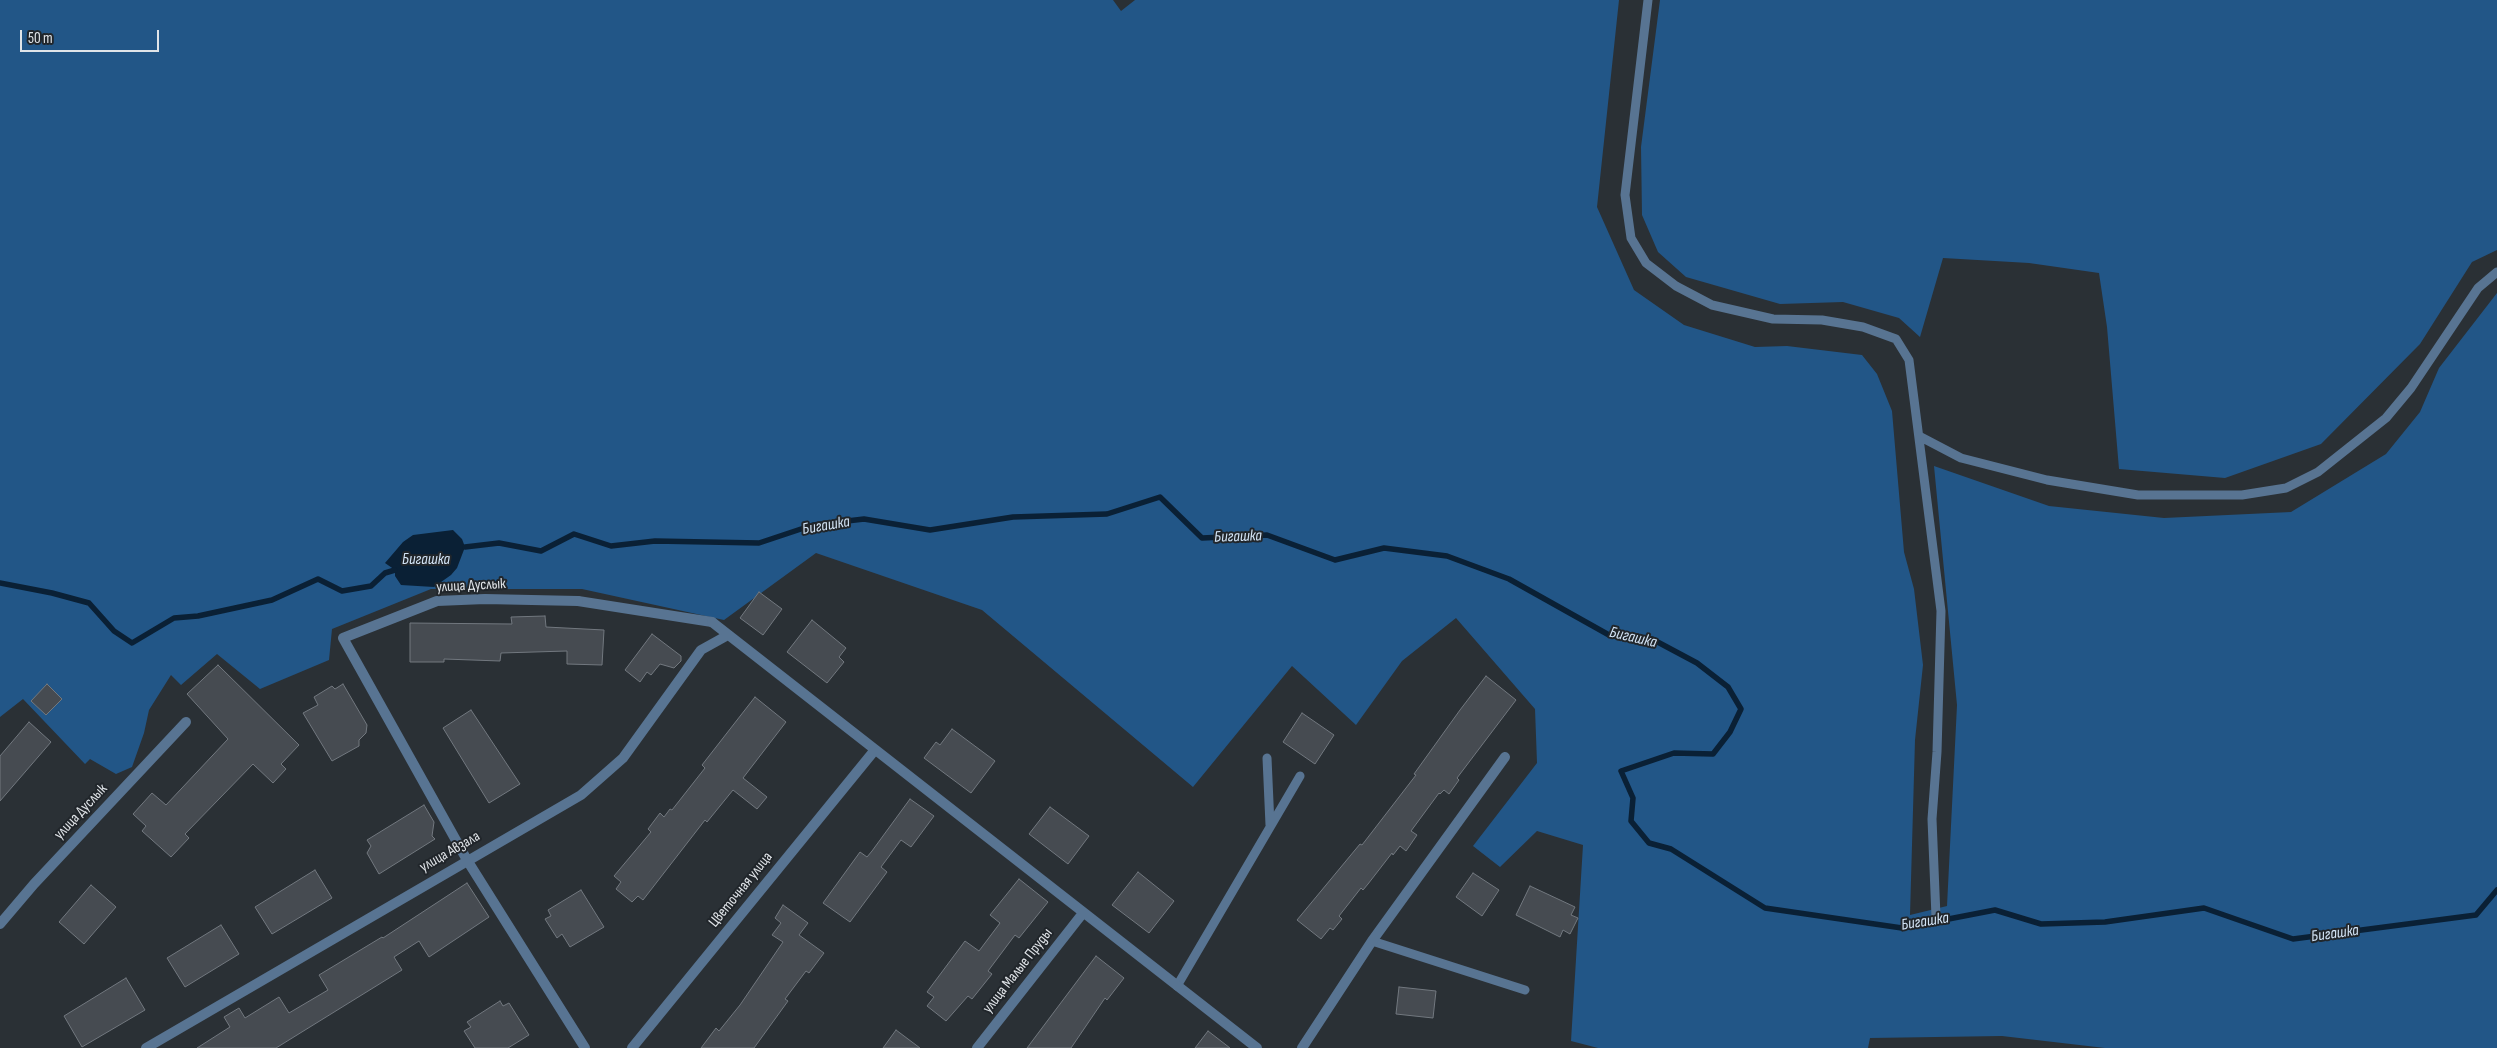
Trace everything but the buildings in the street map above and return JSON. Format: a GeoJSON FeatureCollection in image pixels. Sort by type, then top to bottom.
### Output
{"type":"FeatureCollection","features":[{"type":"Feature","properties":{"kind":"street","name":"улица Дуслык"},"geometry":{"type":"LineString","coordinates":[[468,860],[342,638],[437,601],[484,599],[578,601],[712,622],[728,635]]}},
{"type":"Feature","properties":{"kind":"street"},"geometry":{"type":"LineString","coordinates":[[728,635],[874,751],[1257,1048]]}},
{"type":"Feature","properties":{"kind":"street","name":"улица Авзала"},"geometry":{"type":"LineString","coordinates":[[146,1048],[581,795],[623,758],[702,650],[728,635]]}},
{"type":"Feature","properties":{"kind":"street","name":"улица Дуслык"},"geometry":{"type":"LineString","coordinates":[[0,924],[34,884],[186,722]]}},
{"type":"Feature","properties":{"kind":"street","name":"Цветочная улица"},"geometry":{"type":"LineString","coordinates":[[632,1048],[874,751]]}},
{"type":"Feature","properties":{"kind":"street"},"geometry":{"type":"LineString","coordinates":[[1302,1048],[1372,941],[1505,756]]}},
{"type":"Feature","properties":{"kind":"street"},"geometry":{"type":"LineString","coordinates":[[468,860],[585,1048]]}},
{"type":"Feature","properties":{"kind":"street","name":"улица Малые Пруды"},"geometry":{"type":"LineString","coordinates":[[977,1048],[1083,913]]}},
{"type":"Feature","properties":{"kind":"lane"},"geometry":{"type":"LineString","coordinates":[[1648,0],[1625,195],[1631,238],[1646,263],[1676,286],[1712,305],[1773,318],[1822,320],[1863,327],[1896,339],[1909,360],[1941,611],[1937,752],[1932,819],[1936,917]]}},
{"type":"Feature","properties":{"kind":"lane"},"geometry":{"type":"LineString","coordinates":[[1919,436],[1961,458],[2047,480],[2138,495],[2242,495],[2286,488],[2318,472],[2386,418],[2411,388],[2478,288],[2497,272]]}},
{"type":"Feature","properties":{"kind":"lane"},"geometry":{"type":"LineString","coordinates":[[1267,758],[1270,827]]}},
{"type":"Feature","properties":{"kind":"lane"},"geometry":{"type":"LineString","coordinates":[[1178,986],[1300,776]]}},
{"type":"Feature","properties":{"kind":"lane"},"geometry":{"type":"LineString","coordinates":[[1372,941],[1525,990]]}},
{"type":"Feature","properties":{"kind":"shaded area"},"geometry":{"type":"Polygon","coordinates":[[[0,0],[1113,0],[1121,11],[1135,0],[1619,0],[1597,207],[1634,290],[1684,325],[1755,347],[1787,346],[1862,355],[1877,374],[1892,411],[1904,552],[1914,589],[1923,665],[1915,740],[1910,915],[1947,906],[1957,705],[1934,466],[2049,506],[2164,518],[2291,512],[2386,454],[2420,412],[2439,368],[2497,293],[2497,1048],[2105,1048],[2002,1036],[1870,1038],[1868,1048],[1598,1048],[1571,1041],[1583,845],[1537,831],[1500,867],[1473,846],[1537,763],[1535,709],[1456,618],[1402,661],[1356,725],[1292,666],[1193,787],[982,610],[816,553],[724,620],[582,589],[431,589],[332,629],[329,660],[260,689],[217,654],[181,685],[171,675],[149,710],[144,733],[132,767],[116,774],[90,759],[85,764],[23,699],[0,717],[0,0]]]}},
{"type":"Feature","properties":{"kind":"shaded area"},"geometry":{"type":"Polygon","coordinates":[[[1660,0],[2497,0],[2497,250],[2472,262],[2420,344],[2321,444],[2225,478],[2119,469],[2107,327],[2099,273],[2029,263],[1943,258],[1920,337],[1899,318],[1843,302],[1780,304],[1686,277],[1658,252],[1642,215],[1641,147],[1660,0]]]}},
{"type":"Feature","properties":{"kind":"water","name":"Бигашка"},"geometry":{"type":"Polygon","coordinates":[[[453,530],[462,539],[465,547],[457,568],[451,575],[434,587],[401,585],[395,576],[395,570],[385,563],[403,542],[413,535],[453,530]]]}},
{"type":"Feature","properties":{"kind":"waterway","name":"Бигашка"},"geometry":{"type":"LineString","coordinates":[[465,547],[499,543],[541,551],[574,534],[611,546],[655,541],[759,543],[813,525],[864,519],[930,530],[1013,517],[1107,514],[1160,497],[1202,538],[1267,535],[1335,560],[1384,548],[1447,556],[1509,579],[1609,635],[1652,639],[1697,663],[1728,687],[1741,709],[1730,732],[1713,754],[1674,753],[1621,771],[1633,798],[1631,821],[1649,843],[1671,849],[1765,908],[1902,928],[1995,910],[2041,924],[2105,922],[2204,908],[2293,939],[2476,915],[2497,890]]}},
{"type":"Feature","properties":{"kind":"waterway","name":"Бигашка"},"geometry":{"type":"LineString","coordinates":[[0,583],[52,593],[89,603],[114,631],[132,643],[174,618],[198,616],[272,600],[318,579],[342,591],[371,586],[385,573],[395,570]]}}]}
